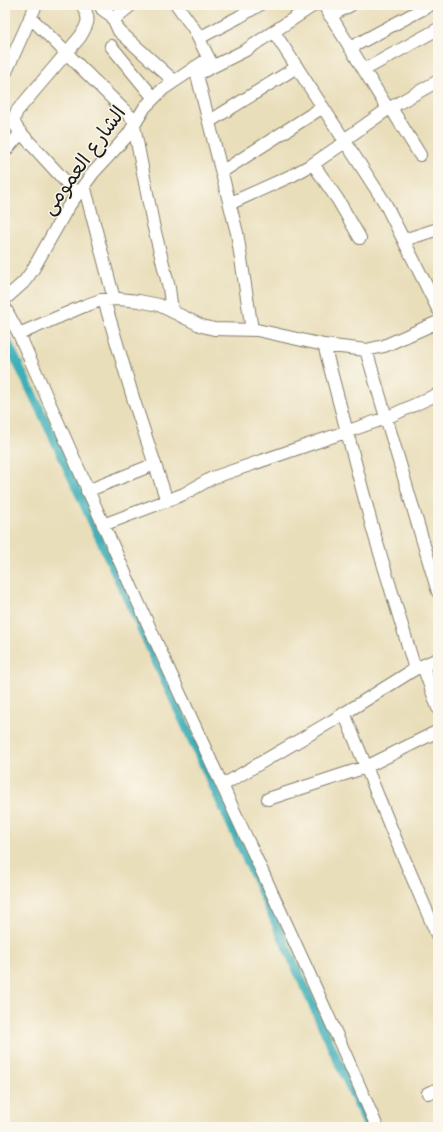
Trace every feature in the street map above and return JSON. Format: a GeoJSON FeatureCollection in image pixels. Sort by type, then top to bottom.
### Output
{"type":"FeatureCollection","features":[{"type":"Feature","properties":{"kind":"street"},"geometry":{"type":"LineString","coordinates":[[5,74],[36,5]]}},
{"type":"Feature","properties":{"kind":"street"},"geometry":{"type":"LineString","coordinates":[[82,5],[87,15],[87,26],[66,54],[17,111],[14,117],[14,122],[21,133],[80,190],[134,401],[167,501]]}},
{"type":"Feature","properties":{"kind":"street"},"geometry":{"type":"LineString","coordinates":[[114,19],[131,5]]}},
{"type":"Feature","properties":{"kind":"street"},"geometry":{"type":"LineString","coordinates":[[177,5],[190,21],[210,63]]}},
{"type":"Feature","properties":{"kind":"street"},"geometry":{"type":"LineString","coordinates":[[199,38],[259,5]]}},
{"type":"Feature","properties":{"kind":"street","name":"الشارع العمومى"},"geometry":{"type":"LineString","coordinates":[[5,299],[24,282],[40,260],[60,220],[80,190],[104,161],[121,144],[145,107],[154,97],[174,81],[210,63],[246,50],[314,5]]}},
{"type":"Feature","properties":{"kind":"street"},"geometry":{"type":"LineString","coordinates":[[324,5],[364,70],[420,155]]}},
{"type":"Feature","properties":{"kind":"street"},"geometry":{"type":"LineString","coordinates":[[330,16],[351,5]]}},
{"type":"Feature","properties":{"kind":"street"},"geometry":{"type":"LineString","coordinates":[[350,48],[430,5]]}},
{"type":"Feature","properties":{"kind":"street"},"geometry":{"type":"LineString","coordinates":[[102,9],[110,14],[119,30],[174,81]]}},
{"type":"Feature","properties":{"kind":"street"},"geometry":{"type":"LineString","coordinates":[[30,17],[135,124],[153,224],[172,311]]}},
{"type":"Feature","properties":{"kind":"street"},"geometry":{"type":"LineString","coordinates":[[364,70],[438,29]]}},
{"type":"Feature","properties":{"kind":"street"},"geometry":{"type":"LineString","coordinates":[[274,32],[385,203],[438,309]]}},
{"type":"Feature","properties":{"kind":"street"},"geometry":{"type":"LineString","coordinates":[[111,46],[154,97]]}},
{"type":"Feature","properties":{"kind":"street"},"geometry":{"type":"LineString","coordinates":[[210,121],[297,67]]}},
{"type":"Feature","properties":{"kind":"street"},"geometry":{"type":"LineString","coordinates":[[197,70],[231,203],[252,330]]}},
{"type":"Feature","properties":{"kind":"street"},"geometry":{"type":"LineString","coordinates":[[231,203],[293,175],[312,164],[390,109],[438,81]]}},
{"type":"Feature","properties":{"kind":"street"},"geometry":{"type":"LineString","coordinates":[[223,171],[323,107]]}},
{"type":"Feature","properties":{"kind":"street"},"geometry":{"type":"LineString","coordinates":[[5,151],[21,133]]}},
{"type":"Feature","properties":{"kind":"street"},"geometry":{"type":"LineString","coordinates":[[312,164],[338,200],[360,238]]}},
{"type":"Feature","properties":{"kind":"street"},"geometry":{"type":"LineString","coordinates":[[404,240],[438,229]]}},
{"type":"Feature","properties":{"kind":"street"},"geometry":{"type":"LineString","coordinates":[[18,334],[60,315],[109,299],[150,303],[172,311],[202,326],[214,329],[252,330],[285,335],[324,345],[366,350],[384,346],[438,322]]}},
{"type":"Feature","properties":{"kind":"street"},"geometry":{"type":"LineString","coordinates":[[6,314],[18,334],[174,682],[333,1025],[377,1127]]}},
{"type":"Feature","properties":{"kind":"street"},"geometry":{"type":"LineString","coordinates":[[324,345],[373,530],[419,668],[438,708]]}},
{"type":"Feature","properties":{"kind":"street"},"geometry":{"type":"LineString","coordinates":[[366,350],[438,592]]}},
{"type":"Feature","properties":{"kind":"street"},"geometry":{"type":"LineString","coordinates":[[103,525],[193,490],[212,478],[386,418],[438,394]]}},
{"type":"Feature","properties":{"kind":"street"},"geometry":{"type":"LineString","coordinates":[[88,491],[155,464]]}},
{"type":"Feature","properties":{"kind":"street"},"geometry":{"type":"LineString","coordinates":[[223,786],[419,668],[438,659]]}},
{"type":"Feature","properties":{"kind":"street"},"geometry":{"type":"LineString","coordinates":[[344,713],[438,937]]}},
{"type":"Feature","properties":{"kind":"street"},"geometry":{"type":"LineString","coordinates":[[268,799],[366,767],[438,731]]}},
{"type":"Feature","properties":{"kind":"waterway"},"geometry":{"type":"LineString","coordinates":[[5,337],[56,443],[368,1127]]}}]}
